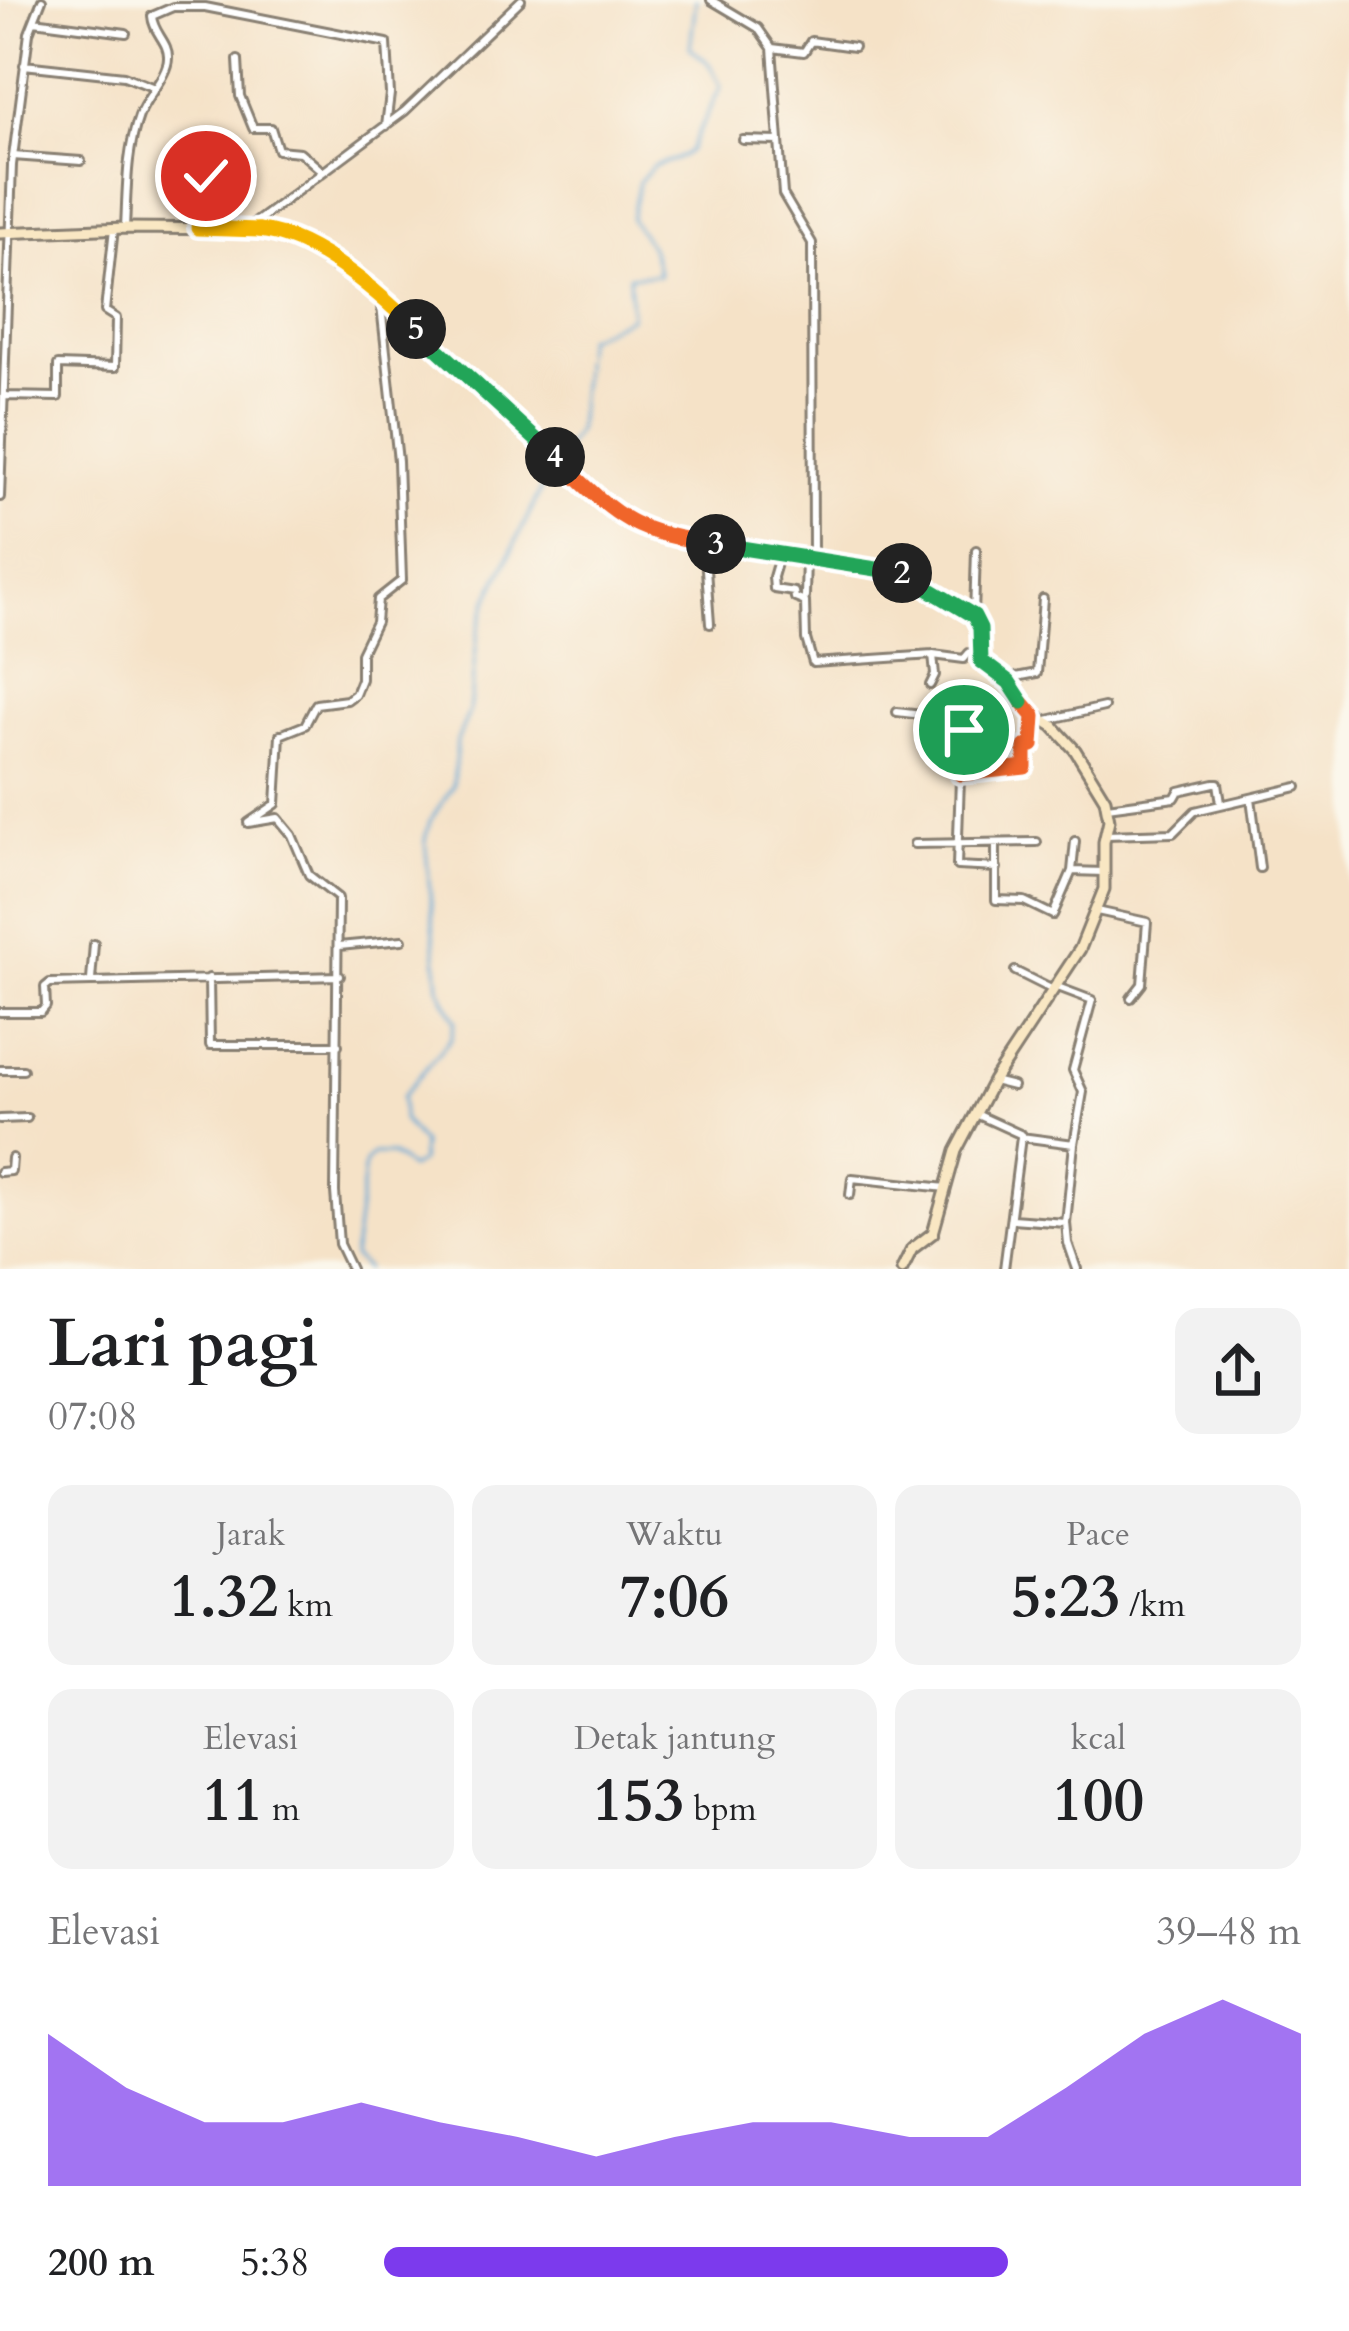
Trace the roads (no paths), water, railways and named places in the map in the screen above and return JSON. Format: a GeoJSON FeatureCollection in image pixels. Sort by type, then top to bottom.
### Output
{"type":"FeatureCollection","features":[{"type":"Feature","properties":{"kind":"street"},"geometry":{"type":"LineString","coordinates":[[0,497],[4,233],[24,65],[42,0]]}},
{"type":"Feature","properties":{"kind":"street"},"geometry":{"type":"LineString","coordinates":[[248,229],[386,126],[521,0]]}},
{"type":"Feature","properties":{"kind":"street"},"geometry":{"type":"LineString","coordinates":[[711,0],[756,26],[772,48],[783,194],[812,243],[805,597]]}},
{"type":"Feature","properties":{"kind":"street"},"geometry":{"type":"LineString","coordinates":[[4,396],[58,397],[58,365],[115,367],[116,318],[105,311],[132,138],[152,87],[165,73],[169,53],[155,32],[152,16],[173,7],[217,8],[387,43],[390,94],[386,126]]}},
{"type":"Feature","properties":{"kind":"street"},"geometry":{"type":"LineString","coordinates":[[34,21],[125,33]]}},
{"type":"Feature","properties":{"kind":"street"},"geometry":{"type":"LineString","coordinates":[[772,48],[804,52],[812,41],[854,47]]}},
{"type":"Feature","properties":{"kind":"street"},"geometry":{"type":"LineString","coordinates":[[238,60],[241,96],[253,128],[271,128],[278,151],[300,152],[322,172]]}},
{"type":"Feature","properties":{"kind":"street"},"geometry":{"type":"LineString","coordinates":[[24,65],[124,76],[152,87]]}},
{"type":"Feature","properties":{"kind":"street"},"geometry":{"type":"LineString","coordinates":[[743,140],[779,141]]}},
{"type":"Feature","properties":{"kind":"street"},"geometry":{"type":"LineString","coordinates":[[13,156],[81,161]]}},
{"type":"Feature","properties":{"kind":"street"},"geometry":{"type":"LineString","coordinates":[[198,228],[206,176]]}},
{"type":"Feature","properties":{"kind":"street"},"geometry":{"type":"LineString","coordinates":[[4,233],[120,228],[286,233],[379,293],[616,516],[652,532],[907,575],[974,616]]}},
{"type":"Feature","properties":{"kind":"street"},"geometry":{"type":"LineString","coordinates":[[351,1269],[339,1244],[336,1215],[338,898],[309,875],[292,835],[278,818],[248,823],[276,804],[280,735],[305,725],[316,704],[347,700],[355,694],[378,599],[402,580],[398,461],[379,293]]}},
{"type":"Feature","properties":{"kind":"street"},"geometry":{"type":"LineString","coordinates":[[704,542],[710,624]]}},
{"type":"Feature","properties":{"kind":"street"},"geometry":{"type":"LineString","coordinates":[[902,1269],[912,1249],[933,1233],[942,1187],[956,1151],[993,1081],[1080,949],[1097,911],[1106,872],[1107,807],[1075,750],[1006,680],[985,666],[974,616],[976,550]]}},
{"type":"Feature","properties":{"kind":"street"},"geometry":{"type":"LineString","coordinates":[[780,553],[774,589],[794,592],[795,598],[805,602],[806,639],[813,663],[933,655],[964,659],[969,653],[980,653]]}},
{"type":"Feature","properties":{"kind":"street"},"geometry":{"type":"LineString","coordinates":[[1006,680],[1037,673],[1042,599]]}},
{"type":"Feature","properties":{"kind":"street"},"geometry":{"type":"LineString","coordinates":[[930,685],[933,655]]}},
{"type":"Feature","properties":{"kind":"street"},"geometry":{"type":"LineString","coordinates":[[1039,718],[1104,707]]}},
{"type":"Feature","properties":{"kind":"street"},"geometry":{"type":"LineString","coordinates":[[897,712],[929,713],[964,724],[990,722]]}},
{"type":"Feature","properties":{"kind":"street"},"geometry":{"type":"LineString","coordinates":[[960,774],[1025,767],[1025,747],[1032,745],[1039,718]]}},
{"type":"Feature","properties":{"kind":"street"},"geometry":{"type":"LineString","coordinates":[[964,724],[958,866],[998,868]]}},
{"type":"Feature","properties":{"kind":"street"},"geometry":{"type":"LineString","coordinates":[[1107,807],[1177,797],[1179,791],[1214,783],[1218,783],[1221,803]]}},
{"type":"Feature","properties":{"kind":"street"},"geometry":{"type":"LineString","coordinates":[[1106,835],[1173,833],[1195,811],[1297,787]]}},
{"type":"Feature","properties":{"kind":"street"},"geometry":{"type":"LineString","coordinates":[[1251,798],[1260,868]]}},
{"type":"Feature","properties":{"kind":"street"},"geometry":{"type":"LineString","coordinates":[[914,844],[1037,842]]}},
{"type":"Feature","properties":{"kind":"street"},"geometry":{"type":"LineString","coordinates":[[996,844],[996,900],[1024,902],[1053,916],[1072,871],[1075,842]]}},
{"type":"Feature","properties":{"kind":"street"},"geometry":{"type":"LineString","coordinates":[[1072,871],[1106,872]]}},
{"type":"Feature","properties":{"kind":"street"},"geometry":{"type":"LineString","coordinates":[[1097,911],[1147,922],[1142,984],[1131,998]]}},
{"type":"Feature","properties":{"kind":"street"},"geometry":{"type":"LineString","coordinates":[[339,946],[401,940]]}},
{"type":"Feature","properties":{"kind":"street"},"geometry":{"type":"LineString","coordinates":[[91,980],[94,944]]}},
{"type":"Feature","properties":{"kind":"street"},"geometry":{"type":"LineString","coordinates":[[1015,971],[1092,1000],[1073,1070],[1083,1092],[1066,1223],[1077,1269]]}},
{"type":"Feature","properties":{"kind":"street"},"geometry":{"type":"LineString","coordinates":[[0,1012],[41,1012],[47,984],[340,976]]}},
{"type":"Feature","properties":{"kind":"street"},"geometry":{"type":"LineString","coordinates":[[209,978],[210,1045],[338,1045]]}},
{"type":"Feature","properties":{"kind":"street"},"geometry":{"type":"LineString","coordinates":[[0,1070],[23,1070]]}},
{"type":"Feature","properties":{"kind":"street"},"geometry":{"type":"LineString","coordinates":[[993,1081],[1013,1086]]}},
{"type":"Feature","properties":{"kind":"street"},"geometry":{"type":"LineString","coordinates":[[975,1114],[1022,1135],[1074,1144]]}},
{"type":"Feature","properties":{"kind":"street"},"geometry":{"type":"LineString","coordinates":[[0,1119],[27,1118]]}},
{"type":"Feature","properties":{"kind":"street"},"geometry":{"type":"LineString","coordinates":[[1004,1269],[1022,1135]]}},
{"type":"Feature","properties":{"kind":"street"},"geometry":{"type":"LineString","coordinates":[[0,1172],[11,1171],[12,1158]]}},
{"type":"Feature","properties":{"kind":"street"},"geometry":{"type":"LineString","coordinates":[[850,1195],[852,1178],[942,1187]]}},
{"type":"Feature","properties":{"kind":"street"},"geometry":{"type":"LineString","coordinates":[[1011,1219],[1066,1223]]}},
{"type":"Feature","properties":{"kind":"waterway"},"geometry":{"type":"LineString","coordinates":[[559,457],[577,431],[585,338],[631,317],[629,276],[659,275],[651,247],[631,219],[639,182],[653,166],[690,150],[721,87],[710,64],[690,48],[696,0]]}},
{"type":"Feature","properties":{"kind":"waterway"},"geometry":{"type":"LineString","coordinates":[[366,1269],[353,1257],[365,1163],[373,1154],[391,1154],[410,1168],[420,1162],[422,1144],[403,1120],[402,1097],[451,1038],[455,1021],[439,987],[425,839],[430,821],[453,786],[457,741],[469,712],[478,631],[488,600],[553,464]]}}]}
